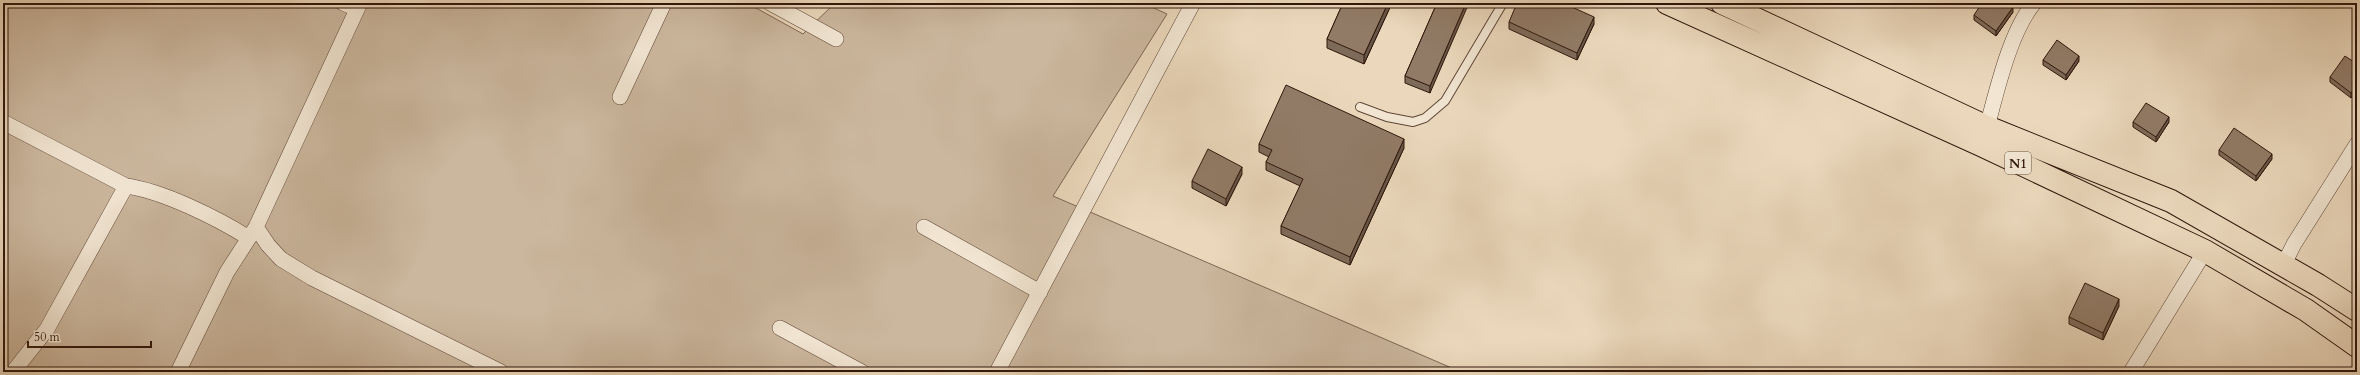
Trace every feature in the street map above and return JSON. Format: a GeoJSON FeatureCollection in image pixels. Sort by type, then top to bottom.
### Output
{"type":"FeatureCollection","features":[{"type":"Feature","properties":{"kind":"highway","name":"N1"},"geometry":{"type":"LineString","coordinates":[[1666,3],[1974,142],[2205,251],[2306,310],[2357,346]]}},
{"type":"Feature","properties":{"kind":"highway","name":"N1"},"geometry":{"type":"LineString","coordinates":[[1722,3],[1987,127],[2171,201],[2357,310]]}},
{"type":"Feature","properties":{"kind":"street"},"geometry":{"type":"LineString","coordinates":[[178,372],[227,272],[252,232],[359,6],[343,3]]}},
{"type":"Feature","properties":{"kind":"street"},"geometry":{"type":"LineString","coordinates":[[620,97],[664,3]]}},
{"type":"Feature","properties":{"kind":"street"},"geometry":{"type":"LineString","coordinates":[[770,3],[836,39]]}},
{"type":"Feature","properties":{"kind":"street"},"geometry":{"type":"LineString","coordinates":[[1987,127],[2002,75],[2017,33],[2027,11],[2034,3]]}},
{"type":"Feature","properties":{"kind":"street"},"geometry":{"type":"LineString","coordinates":[[997,372],[1190,4]]}},
{"type":"Feature","properties":{"kind":"street"},"geometry":{"type":"LineString","coordinates":[[3,122],[126,186],[145,189],[163,195],[234,228],[252,232],[282,259],[312,278],[501,372]]}},
{"type":"Feature","properties":{"kind":"street"},"geometry":{"type":"LineString","coordinates":[[2283,266],[2294,244],[2357,144]]}},
{"type":"Feature","properties":{"kind":"street"},"geometry":{"type":"LineString","coordinates":[[13,372],[47,328],[126,186]]}},
{"type":"Feature","properties":{"kind":"street"},"geometry":{"type":"LineString","coordinates":[[924,227],[1040,292]]}},
{"type":"Feature","properties":{"kind":"street"},"geometry":{"type":"LineString","coordinates":[[2131,372],[2205,251]]}},
{"type":"Feature","properties":{"kind":"street"},"geometry":{"type":"LineString","coordinates":[[780,328],[862,372]]}},
{"type":"Feature","properties":{"kind":"lane"},"geometry":{"type":"LineString","coordinates":[[1360,107],[1386,117],[1413,122],[1425,118],[1445,101],[1503,3]]}},
{"type":"Feature","properties":{"kind":"shaded area"},"geometry":{"type":"Polygon","coordinates":[[[3,3],[747,3],[803,34],[835,3],[1143,3],[1167,14],[1053,196],[1461,372],[3,372],[3,3]]]}},
{"type":"Feature","properties":{"kind":"building"},"geometry":{"type":"Polygon","coordinates":[[[1343,3],[1388,3],[1364,55],[1327,39],[1343,3]]]}},
{"type":"Feature","properties":{"kind":"building"},"geometry":{"type":"Polygon","coordinates":[[[1437,3],[1466,3],[1430,86],[1405,76],[1437,3]]]}},
{"type":"Feature","properties":{"kind":"building"},"geometry":{"type":"Polygon","coordinates":[[[1517,3],[1563,3],[1594,17],[1577,53],[1509,22],[1517,3]]]}},
{"type":"Feature","properties":{"kind":"building"},"geometry":{"type":"Polygon","coordinates":[[[1982,3],[2007,3],[2013,7],[1996,31],[1974,15],[1982,3]]]}},
{"type":"Feature","properties":{"kind":"building"},"geometry":{"type":"Polygon","coordinates":[[[2057,40],[2079,56],[2066,75],[2043,60],[2057,40]]]}},
{"type":"Feature","properties":{"kind":"building"},"geometry":{"type":"Polygon","coordinates":[[[2345,56],[2357,64],[2357,85],[2351,93],[2330,77],[2345,56]]]}},
{"type":"Feature","properties":{"kind":"building"},"geometry":{"type":"Polygon","coordinates":[[[1286,85],[1404,139],[1350,257],[1281,226],[1303,179],[1266,162],[1272,150],[1259,144],[1286,85]]]}},
{"type":"Feature","properties":{"kind":"building"},"geometry":{"type":"Polygon","coordinates":[[[2146,103],[2169,117],[2156,137],[2133,122],[2146,103]]]}},
{"type":"Feature","properties":{"kind":"building"},"geometry":{"type":"Polygon","coordinates":[[[2234,128],[2272,154],[2256,176],[2219,150],[2234,128]]]}},
{"type":"Feature","properties":{"kind":"building"},"geometry":{"type":"Polygon","coordinates":[[[1208,149],[1242,167],[1226,199],[1192,181],[1208,149]]]}},
{"type":"Feature","properties":{"kind":"building"},"geometry":{"type":"Polygon","coordinates":[[[2085,283],[2119,299],[2103,333],[2069,317],[2085,283]]]}}]}
